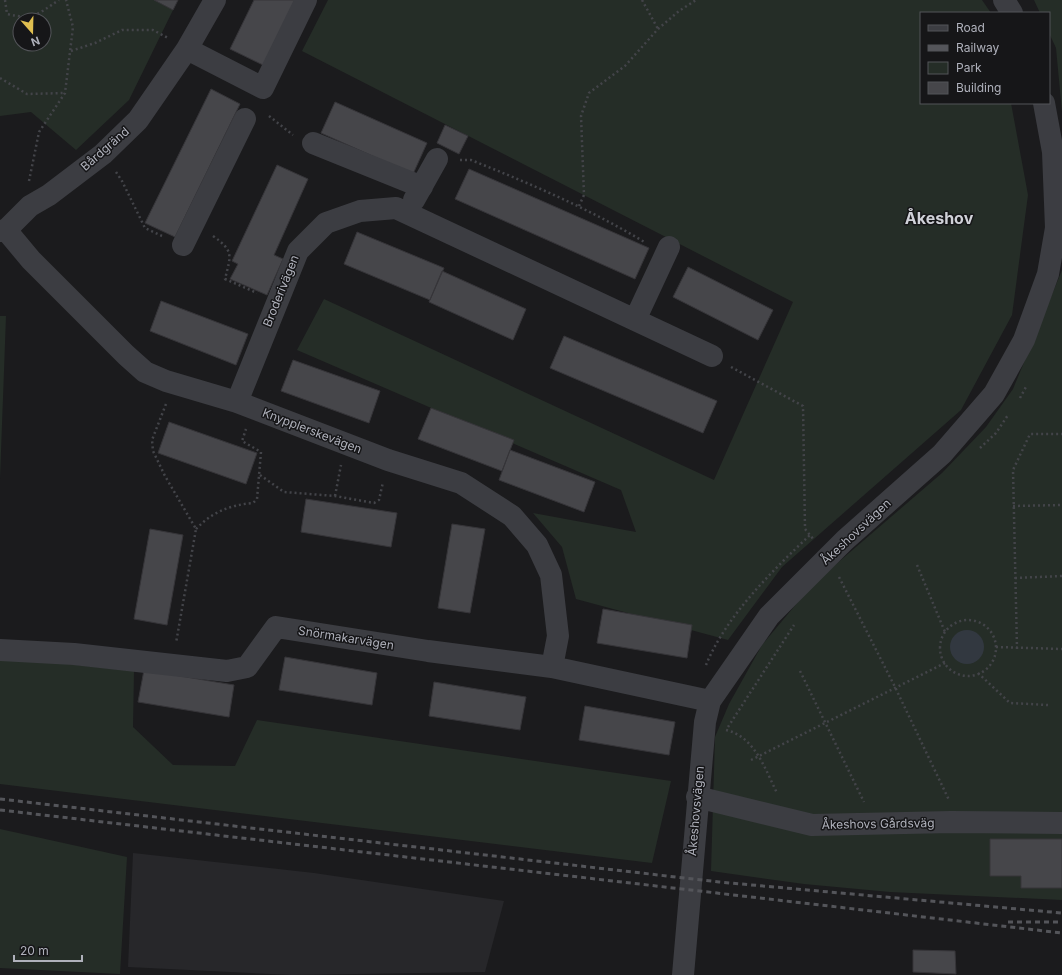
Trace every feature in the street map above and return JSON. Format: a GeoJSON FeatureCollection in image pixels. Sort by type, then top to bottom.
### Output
{"type":"FeatureCollection","features":[{"type":"Feature","properties":{"kind":"street","name":"Bårdgränd"},"geometry":{"type":"LineString","coordinates":[[3,230],[30,206],[49,195],[103,154],[138,120],[187,50],[215,0]]}},
{"type":"Feature","properties":{"kind":"street"},"geometry":{"type":"LineString","coordinates":[[187,50],[263,88],[306,0]]}},
{"type":"Feature","properties":{"kind":"street"},"geometry":{"type":"LineString","coordinates":[[1004,0],[1011,12]]}},
{"type":"Feature","properties":{"kind":"street","name":"Åkeshovsvägen"},"geometry":{"type":"LineString","coordinates":[[683,975],[704,722],[710,701],[769,616],[827,557],[942,454],[994,394],[1024,340],[1048,274],[1056,228],[1053,152],[1044,104]]}},
{"type":"Feature","properties":{"kind":"street"},"geometry":{"type":"LineString","coordinates":[[183,245],[245,119]]}},
{"type":"Feature","properties":{"kind":"street"},"geometry":{"type":"LineString","coordinates":[[313,143],[422,187]]}},
{"type":"Feature","properties":{"kind":"street"},"geometry":{"type":"LineString","coordinates":[[407,214],[437,159]]}},
{"type":"Feature","properties":{"kind":"street","name":"Broderivägen"},"geometry":{"type":"LineString","coordinates":[[245,405],[277,302],[298,251],[326,223],[360,211],[396,208],[712,356]]}},
{"type":"Feature","properties":{"kind":"street","name":"Knypplerskevägen"},"geometry":{"type":"LineString","coordinates":[[3,230],[126,355],[145,372],[166,381],[245,405],[388,460],[461,483],[512,516],[537,545],[551,575],[558,636],[552,667]]}},
{"type":"Feature","properties":{"kind":"street"},"geometry":{"type":"LineString","coordinates":[[635,320],[667,251]]}},
{"type":"Feature","properties":{"kind":"street","name":"Snörmakarvägen"},"geometry":{"type":"LineString","coordinates":[[0,650],[74,654],[227,671],[247,667],[276,627],[428,651],[552,667],[710,701]]}},
{"type":"Feature","properties":{"kind":"street","name":"Åkeshovs Gårdsväg"},"geometry":{"type":"LineString","coordinates":[[697,796],[812,825],[951,822],[1062,823]]}},
{"type":"Feature","properties":{"kind":"path"},"geometry":{"type":"LineString","coordinates":[[5,0],[7,14],[20,17],[36,16],[59,0]]}},
{"type":"Feature","properties":{"kind":"path"},"geometry":{"type":"LineString","coordinates":[[30,206],[29,179],[39,132],[65,92],[73,27],[66,0]]}},
{"type":"Feature","properties":{"kind":"path"},"geometry":{"type":"LineString","coordinates":[[642,0],[658,29]]}},
{"type":"Feature","properties":{"kind":"path"},"geometry":{"type":"LineString","coordinates":[[579,206],[584,195],[581,116],[589,93],[625,66],[658,29],[679,11],[696,0]]}},
{"type":"Feature","properties":{"kind":"path"},"geometry":{"type":"LineString","coordinates":[[71,51],[95,43],[122,30],[153,30],[187,50]]}},
{"type":"Feature","properties":{"kind":"path"},"geometry":{"type":"LineString","coordinates":[[0,78],[27,94],[65,92]]}},
{"type":"Feature","properties":{"kind":"path"},"geometry":{"type":"LineString","coordinates":[[263,88],[269,118],[292,134],[313,143]]}},
{"type":"Feature","properties":{"kind":"path"},"geometry":{"type":"LineString","coordinates":[[103,154],[122,180],[144,228],[183,245]]}},
{"type":"Feature","properties":{"kind":"path"},"geometry":{"type":"LineString","coordinates":[[437,159],[471,160],[536,186],[667,251]]}},
{"type":"Feature","properties":{"kind":"path"},"geometry":{"type":"LineString","coordinates":[[193,225],[226,245],[230,256],[225,279],[277,302]]}},
{"type":"Feature","properties":{"kind":"path"},"geometry":{"type":"LineString","coordinates":[[712,356],[803,406],[805,529],[810,535]]}},
{"type":"Feature","properties":{"kind":"path"},"geometry":{"type":"LineString","coordinates":[[166,381],[166,406],[152,440],[153,451],[165,476],[196,529]]}},
{"type":"Feature","properties":{"kind":"path"},"geometry":{"type":"LineString","coordinates":[[172,665],[196,529],[206,519],[219,510],[253,503],[257,499],[261,452],[242,441],[245,405]]}},
{"type":"Feature","properties":{"kind":"path"},"geometry":{"type":"LineString","coordinates":[[1017,649],[1012,506],[1013,470],[1030,434],[1062,434]]}},
{"type":"Feature","properties":{"kind":"path"},"geometry":{"type":"LineString","coordinates":[[335,496],[345,443]]}},
{"type":"Feature","properties":{"kind":"path"},"geometry":{"type":"LineString","coordinates":[[260,475],[284,492],[335,496],[374,503],[379,500],[388,460]]}},
{"type":"Feature","properties":{"kind":"path"},"geometry":{"type":"LineString","coordinates":[[1012,506],[1062,505]]}},
{"type":"Feature","properties":{"kind":"path"},"geometry":{"type":"LineString","coordinates":[[827,557],[895,687],[951,805],[951,822]]}},
{"type":"Feature","properties":{"kind":"path"},"geometry":{"type":"LineString","coordinates":[[917,565],[945,632]]}},
{"type":"Feature","properties":{"kind":"path"},"geometry":{"type":"LineString","coordinates":[[1015,578],[1062,576]]}},
{"type":"Feature","properties":{"kind":"path"},"geometry":{"type":"LineString","coordinates":[[968,620],[978,622],[986,627],[992,634],[996,648],[994,657],[989,665],[978,673],[969,676],[950,670],[941,654],[940,645],[945,632],[948,628],[959,621],[968,620]]}},
{"type":"Feature","properties":{"kind":"path"},"geometry":{"type":"LineString","coordinates":[[996,648],[1062,648]]}},
{"type":"Feature","properties":{"kind":"path"},"geometry":{"type":"LineString","coordinates":[[751,760],[945,663]]}},
{"type":"Feature","properties":{"kind":"path"},"geometry":{"type":"LineString","coordinates":[[800,671],[865,803]]}},
{"type":"Feature","properties":{"kind":"path"},"geometry":{"type":"LineString","coordinates":[[978,673],[1010,703],[1048,705]]}},
{"type":"Feature","properties":{"kind":"path"},"geometry":{"type":"LineString","coordinates":[[726,729],[740,735],[751,744],[759,756],[778,795]]}},
{"type":"Feature","properties":{"kind":"shaded area"},"geometry":{"type":"Polygon","coordinates":[[[964,630],[970,630],[974,631],[981,637],[984,647],[983,654],[977,661],[970,664],[964,664],[960,663],[953,657],[950,650],[950,644],[951,640],[957,633],[964,630]]]}},
{"type":"Feature","properties":{"kind":"shaded area"},"geometry":{"type":"Polygon","coordinates":[[[133,853],[314,873],[504,901],[485,972],[292,975],[128,967],[133,853]]]}},
{"type":"Feature","properties":{"kind":"green space"},"geometry":{"type":"Polygon","coordinates":[[[0,0],[154,0],[173,10],[129,100],[76,150],[31,112],[0,116],[0,0]]]}},
{"type":"Feature","properties":{"kind":"green space"},"geometry":{"type":"Polygon","coordinates":[[[328,0],[982,0],[990,12],[920,12],[920,104],[1011,104],[1028,195],[1012,315],[961,410],[782,567],[728,640],[576,599],[562,547],[533,513],[636,532],[621,490],[297,350],[324,299],[714,480],[793,302],[302,51],[328,0]]]}},
{"type":"Feature","properties":{"kind":"green space"},"geometry":{"type":"Polygon","coordinates":[[[1034,0],[1062,0],[1062,112],[1056,48],[1050,35],[1050,12],[1040,12],[1034,0]]]}},
{"type":"Feature","properties":{"kind":"green space"},"geometry":{"type":"Polygon","coordinates":[[[1062,270],[1062,900],[890,892],[804,884],[711,871],[715,737],[729,704],[762,645],[813,584],[942,473],[986,427],[1013,389],[1062,270]]]}},
{"type":"Feature","properties":{"kind":"green space"},"geometry":{"type":"Polygon","coordinates":[[[0,316],[6,316],[0,479],[0,316]]]}},
{"type":"Feature","properties":{"kind":"green space"},"geometry":{"type":"Polygon","coordinates":[[[10,658],[134,671],[133,727],[173,765],[235,766],[257,720],[671,781],[652,863],[0,784],[0,659],[10,658]]]}},
{"type":"Feature","properties":{"kind":"green space"},"geometry":{"type":"Polygon","coordinates":[[[0,829],[127,857],[120,974],[0,968],[0,829]]]}},
{"type":"Feature","properties":{"kind":"building"},"geometry":{"type":"Polygon","coordinates":[[[154,0],[178,0],[173,10],[154,0]]]}},
{"type":"Feature","properties":{"kind":"building"},"geometry":{"type":"Polygon","coordinates":[[[254,0],[297,0],[265,66],[230,49],[254,0]]]}},
{"type":"Feature","properties":{"kind":"building"},"geometry":{"type":"Polygon","coordinates":[[[211,89],[240,104],[175,237],[145,223],[211,89]]]}},
{"type":"Feature","properties":{"kind":"building"},"geometry":{"type":"Polygon","coordinates":[[[335,102],[427,143],[413,174],[321,133],[335,102]]]}},
{"type":"Feature","properties":{"kind":"building"},"geometry":{"type":"Polygon","coordinates":[[[445,125],[468,136],[459,154],[437,143],[445,125]]]}},
{"type":"Feature","properties":{"kind":"building"},"geometry":{"type":"Polygon","coordinates":[[[277,165],[308,179],[274,255],[283,259],[267,295],[230,279],[238,264],[232,261],[277,165]]]}},
{"type":"Feature","properties":{"kind":"building"},"geometry":{"type":"Polygon","coordinates":[[[469,169],[649,248],[635,279],[455,199],[469,169]]]}},
{"type":"Feature","properties":{"kind":"building"},"geometry":{"type":"Polygon","coordinates":[[[357,232],[444,268],[430,300],[344,264],[357,232]]]}},
{"type":"Feature","properties":{"kind":"building"},"geometry":{"type":"Polygon","coordinates":[[[688,267],[773,310],[758,340],[673,297],[688,267]]]}},
{"type":"Feature","properties":{"kind":"building"},"geometry":{"type":"Polygon","coordinates":[[[442,271],[526,309],[513,340],[429,302],[442,271]]]}},
{"type":"Feature","properties":{"kind":"building"},"geometry":{"type":"Polygon","coordinates":[[[161,301],[248,334],[236,365],[150,331],[161,301]]]}},
{"type":"Feature","properties":{"kind":"building"},"geometry":{"type":"Polygon","coordinates":[[[564,336],[717,401],[703,433],[550,368],[564,336]]]}},
{"type":"Feature","properties":{"kind":"building"},"geometry":{"type":"Polygon","coordinates":[[[293,360],[380,391],[369,423],[281,391],[293,360]]]}},
{"type":"Feature","properties":{"kind":"building"},"geometry":{"type":"Polygon","coordinates":[[[431,408],[514,440],[502,471],[418,439],[431,408]]]}},
{"type":"Feature","properties":{"kind":"building"},"geometry":{"type":"Polygon","coordinates":[[[169,422],[257,453],[246,484],[158,453],[169,422]]]}},
{"type":"Feature","properties":{"kind":"building"},"geometry":{"type":"Polygon","coordinates":[[[510,450],[595,482],[584,512],[499,480],[510,450]]]}},
{"type":"Feature","properties":{"kind":"building"},"geometry":{"type":"Polygon","coordinates":[[[306,499],[397,513],[391,547],[301,532],[306,499]]]}},
{"type":"Feature","properties":{"kind":"building"},"geometry":{"type":"Polygon","coordinates":[[[452,524],[485,529],[470,613],[438,608],[452,524]]]}},
{"type":"Feature","properties":{"kind":"building"},"geometry":{"type":"Polygon","coordinates":[[[150,529],[183,535],[167,625],[134,619],[150,529]]]}},
{"type":"Feature","properties":{"kind":"building"},"geometry":{"type":"Polygon","coordinates":[[[603,609],[692,625],[687,658],[597,643],[603,609]]]}},
{"type":"Feature","properties":{"kind":"building"},"geometry":{"type":"Polygon","coordinates":[[[285,657],[377,673],[372,705],[279,690],[285,657]]]}},
{"type":"Feature","properties":{"kind":"building"},"geometry":{"type":"Polygon","coordinates":[[[144,670],[234,685],[229,717],[138,702],[144,670]]]}},
{"type":"Feature","properties":{"kind":"building"},"geometry":{"type":"Polygon","coordinates":[[[434,682],[526,697],[520,730],[429,716],[434,682]]]}},
{"type":"Feature","properties":{"kind":"building"},"geometry":{"type":"Polygon","coordinates":[[[585,706],[675,722],[669,755],[579,740],[585,706]]]}},
{"type":"Feature","properties":{"kind":"building"},"geometry":{"type":"Polygon","coordinates":[[[990,839],[1062,839],[1062,888],[1021,888],[1021,876],[990,876],[990,839]]]}},
{"type":"Feature","properties":{"kind":"building"},"geometry":{"type":"Polygon","coordinates":[[[913,950],[955,951],[956,974],[913,972],[913,950]]]}},
{"type":"Feature","properties":{"kind":"railway"},"geometry":{"type":"LineString","coordinates":[[0,799],[719,882],[1062,913]]}},
{"type":"Feature","properties":{"kind":"railway"},"geometry":{"type":"LineString","coordinates":[[0,810],[1062,933]]}},
{"type":"Feature","properties":{"kind":"railway"},"geometry":{"type":"LineString","coordinates":[[1008,922],[1062,922]]}},
{"type":"Feature","properties":{"kind":"district","name":"Åkeshov"},"geometry":{"type":"Point","coordinates":[939,218]}}]}
